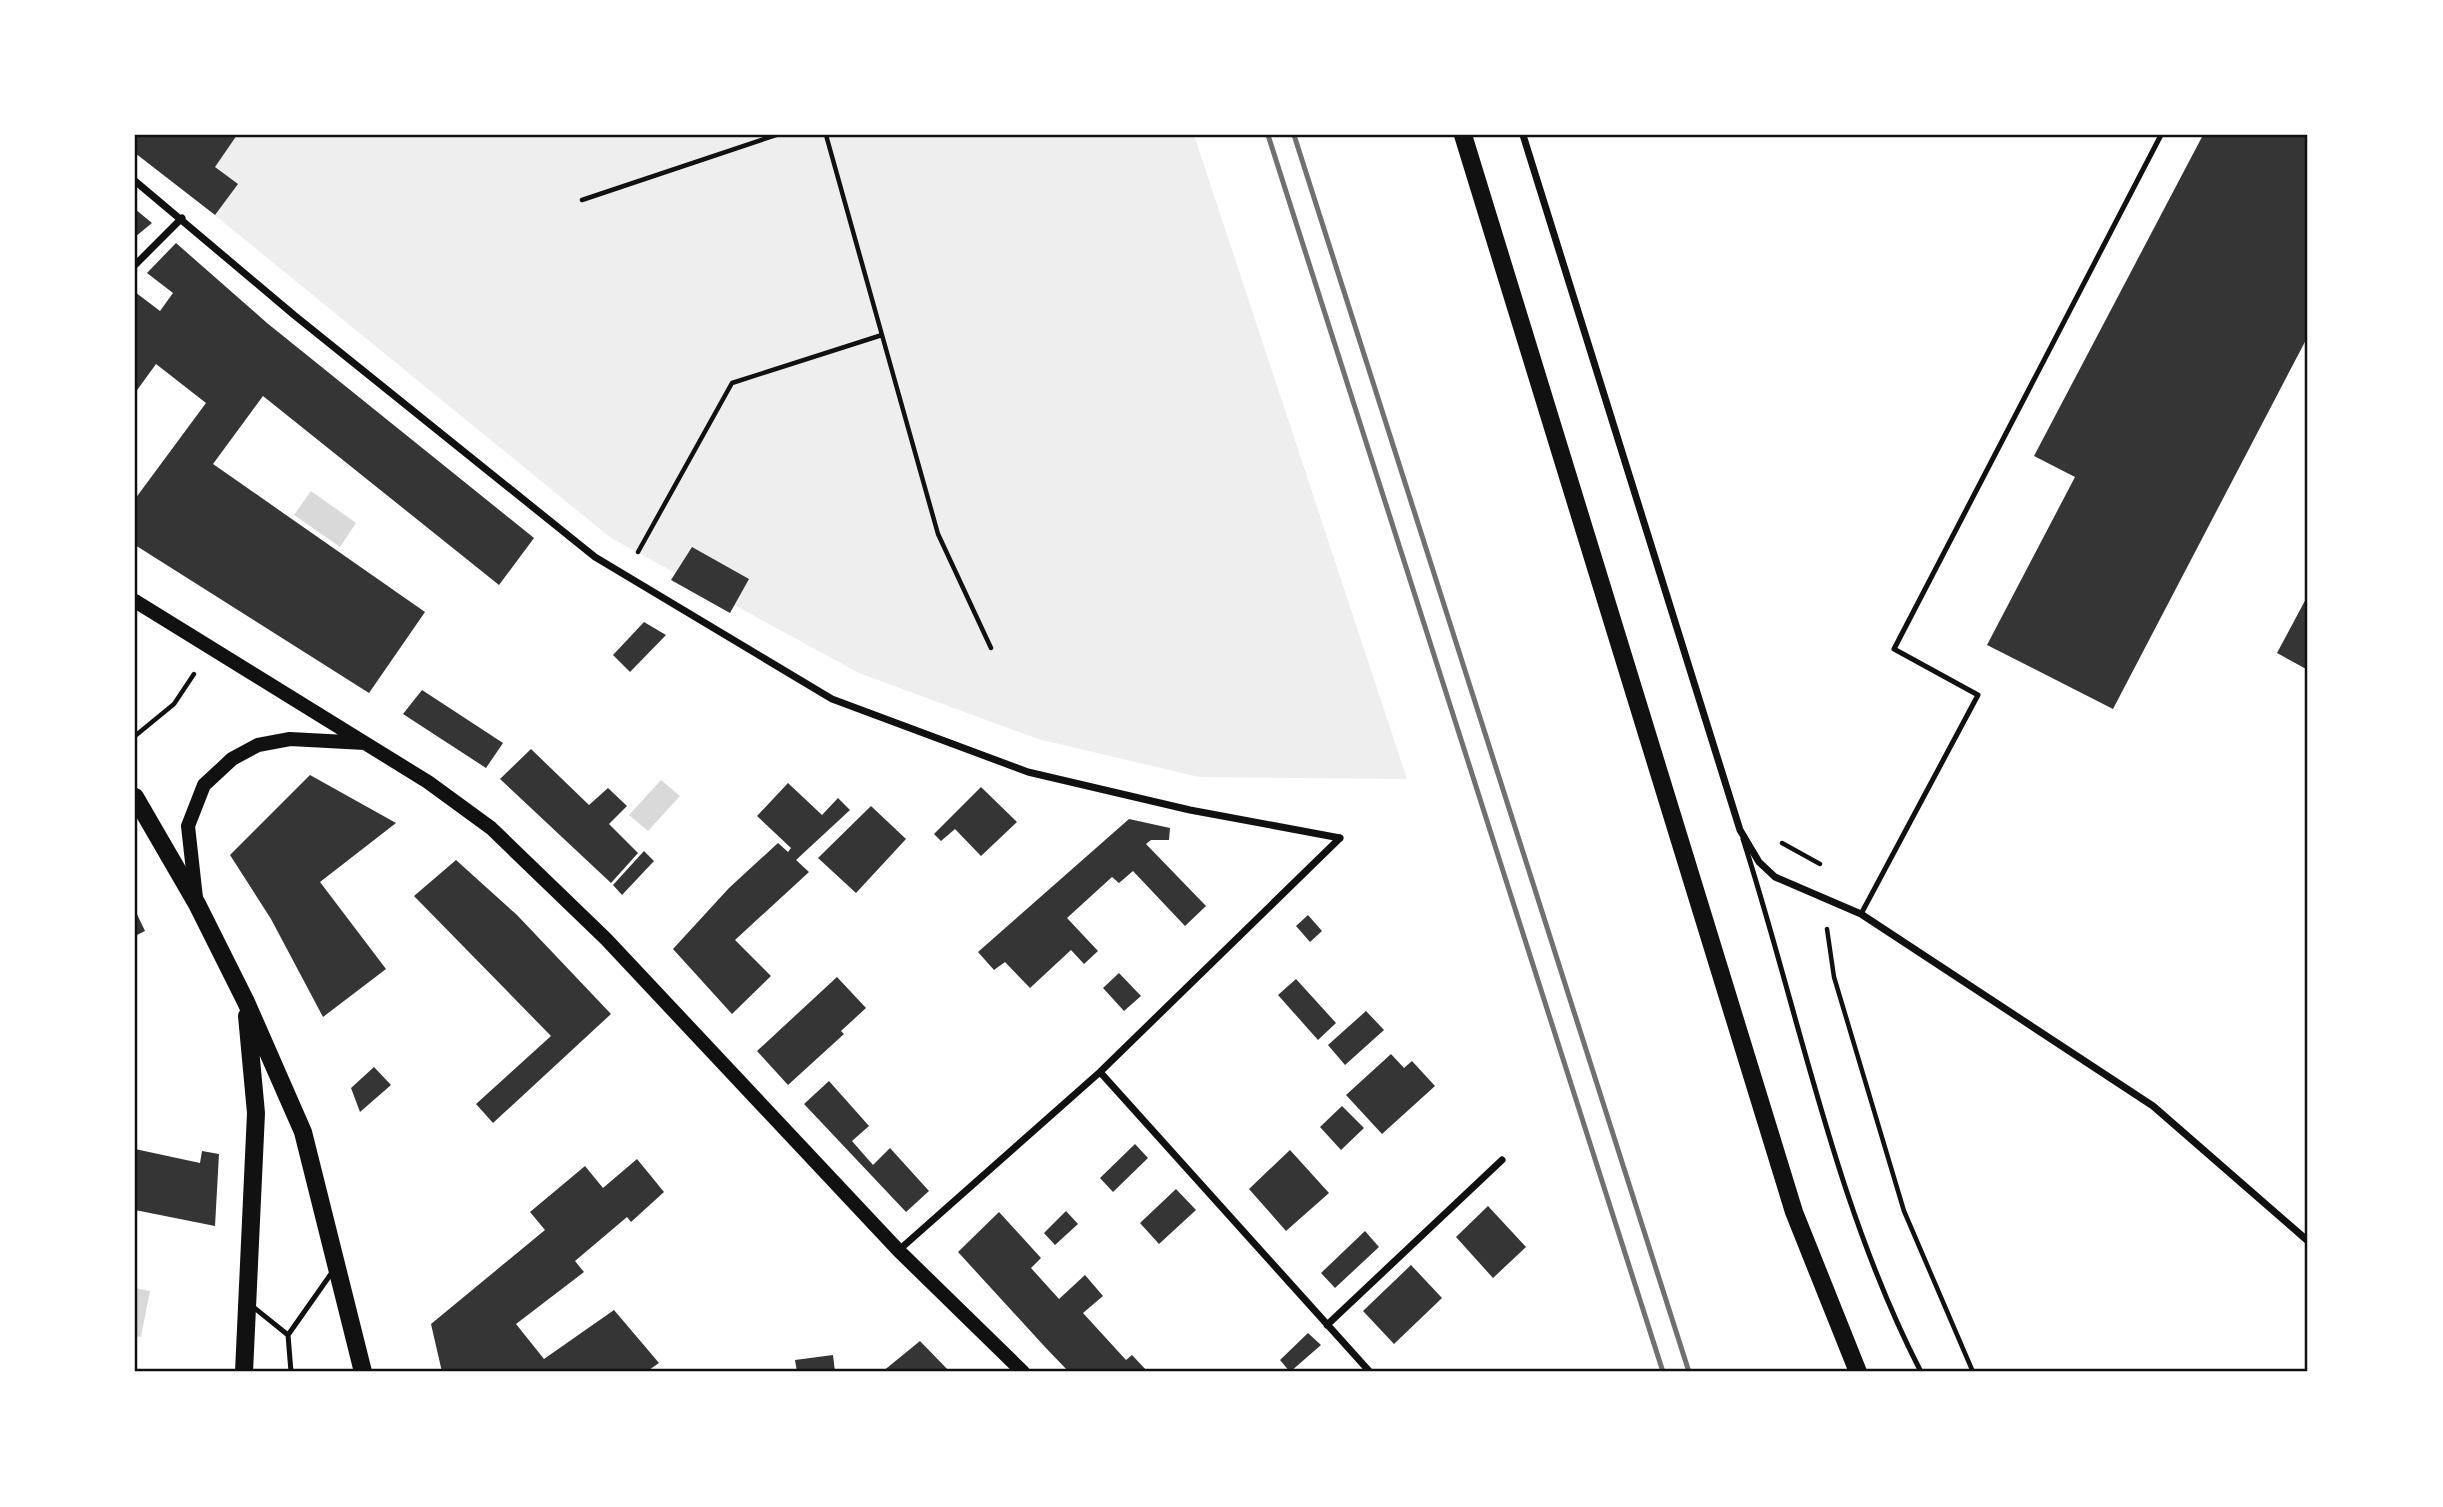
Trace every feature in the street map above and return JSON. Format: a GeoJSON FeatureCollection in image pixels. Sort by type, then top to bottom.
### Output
{"type":"FeatureCollection","features":[{"type":"Feature","properties":{"kind":"main road"},"geometry":{"type":"LineString","coordinates":[[1463,135],[1794,1212],[1858,1372]]}},
{"type":"Feature","properties":{"kind":"main road"},"geometry":{"type":"LineString","coordinates":[[135,601],[428,782],[500,838],[606,939],[898,1251],[1023,1372]]}},
{"type":"Feature","properties":{"kind":"main road"},"geometry":{"type":"LineString","coordinates":[[197,904],[188,826],[204,785],[232,759],[258,745],[290,739],[366,743]]}},
{"type":"Feature","properties":{"kind":"main road"},"geometry":{"type":"LineString","coordinates":[[135,797],[197,904],[246,1002],[303,1132],[363,1372]]}},
{"type":"Feature","properties":{"kind":"main road"},"geometry":{"type":"LineString","coordinates":[[244,1372],[256,1113],[246,1002]]}},
{"type":"Feature","properties":{"kind":"street"},"geometry":{"type":"LineString","coordinates":[[1524,135],[1740,830],[1759,862],[1775,877],[1860,914],[2153,1106],[2308,1241]]}},
{"type":"Feature","properties":{"kind":"street"},"geometry":{"type":"LineString","coordinates":[[135,181],[316,332],[595,556],[832,699],[1028,772],[1190,810],[1340,838],[1100,1072],[898,1251]]}},
{"type":"Feature","properties":{"kind":"street"},"geometry":{"type":"LineString","coordinates":[[135,265],[182,218]]}},
{"type":"Feature","properties":{"kind":"street"},"geometry":{"type":"LineString","coordinates":[[1100,1072],[1370,1372]]}},
{"type":"Feature","properties":{"kind":"street"},"geometry":{"type":"LineString","coordinates":[[1327,1325],[1502,1160]]}},
{"type":"Feature","properties":{"kind":"lane"},"geometry":{"type":"LineString","coordinates":[[1860,914],[1978,695],[1894,649],[2161,135]]}},
{"type":"Feature","properties":{"kind":"lane"},"geometry":{"type":"LineString","coordinates":[[1740,830],[1774,936],[1841,1175],[1889,1310],[1921,1372]]}},
{"type":"Feature","properties":{"kind":"lane"},"geometry":{"type":"LineString","coordinates":[[291,1372],[288,1335],[337,1267]]}},
{"type":"Feature","properties":{"kind":"lane"},"geometry":{"type":"LineString","coordinates":[[249,1303],[288,1335]]}},
{"type":"Feature","properties":{"kind":"path"},"geometry":{"type":"LineString","coordinates":[[582,200],[776,135]]}},
{"type":"Feature","properties":{"kind":"path"},"geometry":{"type":"LineString","coordinates":[[826,135],[938,534],[992,648]]}},
{"type":"Feature","properties":{"kind":"path"},"geometry":{"type":"LineString","coordinates":[[625,575],[732,383],[882,335]]}},
{"type":"Feature","properties":{"kind":"path"},"geometry":{"type":"LineString","coordinates":[[135,736],[174,704],[209,649]]}},
{"type":"Feature","properties":{"kind":"path"},"geometry":{"type":"LineString","coordinates":[[1775,839],[1829,868],[1823,899],[1834,977],[1905,1211],[1973,1372]]}},
{"type":"Feature","properties":{"kind":"shaded area"},"geometry":{"type":"Polygon","coordinates":[[[235,135],[1194,135],[1407,779],[1199,777],[1038,739],[859,673],[611,538],[190,195],[235,135]]]}},
{"type":"Feature","properties":{"kind":"shaded area"},"geometry":{"type":"Polygon","coordinates":[[[311,491],[356,523],[340,547],[294,515],[311,491]]]}},
{"type":"Feature","properties":{"kind":"shaded area"},"geometry":{"type":"Polygon","coordinates":[[[661,780],[680,796],[648,831],[629,815],[661,780]]]}},
{"type":"Feature","properties":{"kind":"shaded area"},"geometry":{"type":"Polygon","coordinates":[[[135,1288],[150,1291],[141,1337],[135,1336],[135,1288]]]}},
{"type":"Feature","properties":{"kind":"building"},"geometry":{"type":"Polygon","coordinates":[[[135,135],[237,135],[215,167],[238,184],[215,215],[135,153],[135,135]]]}},
{"type":"Feature","properties":{"kind":"building"},"geometry":{"type":"Polygon","coordinates":[[[2203,135],[2308,135],[2308,336],[2113,709],[1987,645],[2075,477],[2034,456],[2203,135]]]}},
{"type":"Feature","properties":{"kind":"building"},"geometry":{"type":"Polygon","coordinates":[[[135,209],[152,223],[135,237],[135,209]]]}},
{"type":"Feature","properties":{"kind":"building"},"geometry":{"type":"Polygon","coordinates":[[[176,243],[267,323],[534,538],[499,585],[263,396],[213,464],[425,612],[369,693],[135,545],[135,499],[206,403],[156,364],[135,393],[135,292],[160,311],[173,293],[147,273],[176,243]]]}},
{"type":"Feature","properties":{"kind":"building"},"geometry":{"type":"Polygon","coordinates":[[[692,547],[749,579],[730,613],[671,580],[692,547]]]}},
{"type":"Feature","properties":{"kind":"building"},"geometry":{"type":"Polygon","coordinates":[[[2308,595],[2308,670],[2277,653],[2308,595]]]}},
{"type":"Feature","properties":{"kind":"building"},"geometry":{"type":"Polygon","coordinates":[[[644,622],[666,635],[630,672],[613,655],[644,622]]]}},
{"type":"Feature","properties":{"kind":"building"},"geometry":{"type":"Polygon","coordinates":[[[422,690],[503,743],[486,768],[403,714],[422,690]]]}},
{"type":"Feature","properties":{"kind":"building"},"geometry":{"type":"Polygon","coordinates":[[[531,749],[589,805],[608,788],[627,806],[609,824],[638,853],[611,883],[500,779],[531,749]]]}},
{"type":"Feature","properties":{"kind":"building"},"geometry":{"type":"Polygon","coordinates":[[[310,775],[396,823],[320,882],[386,969],[323,1017],[271,919],[230,855],[310,775]]]}},
{"type":"Feature","properties":{"kind":"building"},"geometry":{"type":"Polygon","coordinates":[[[788,783],[822,815],[838,798],[850,810],[796,860],[809,872],[735,940],[771,976],[732,1014],[673,949],[729,888],[778,843],[788,852],[791,848],[757,816],[788,783]]]}},
{"type":"Feature","properties":{"kind":"building"},"geometry":{"type":"Polygon","coordinates":[[[981,787],[1017,822],[981,856],[955,829],[941,841],[934,834],[981,787]]]}},
{"type":"Feature","properties":{"kind":"building"},"geometry":{"type":"Polygon","coordinates":[[[871,806],[906,839],[856,893],[818,858],[871,806]]]}},
{"type":"Feature","properties":{"kind":"building"},"geometry":{"type":"Polygon","coordinates":[[[1129,819],[1170,828],[1169,840],[1151,840],[1146,844],[1206,906],[1185,926],[1133,871],[1119,883],[1112,877],[1067,918],[1098,951],[1084,964],[1071,950],[1030,988],[1005,962],[994,970],[978,952],[1129,819]]]}},
{"type":"Feature","properties":{"kind":"building"},"geometry":{"type":"Polygon","coordinates":[[[644,851],[654,861],[622,895],[613,885],[644,851]]]}},
{"type":"Feature","properties":{"kind":"building"},"geometry":{"type":"Polygon","coordinates":[[[456,860],[517,915],[611,1014],[493,1123],[476,1104],[551,1036],[414,896],[456,860]]]}},
{"type":"Feature","properties":{"kind":"building"},"geometry":{"type":"Polygon","coordinates":[[[135,910],[145,931],[135,936],[135,910]]]}},
{"type":"Feature","properties":{"kind":"building"},"geometry":{"type":"Polygon","coordinates":[[[1308,915],[1322,931],[1310,942],[1296,926],[1308,915]]]}},
{"type":"Feature","properties":{"kind":"building"},"geometry":{"type":"Polygon","coordinates":[[[1119,973],[1141,996],[1124,1011],[1103,988],[1119,973]]]}},
{"type":"Feature","properties":{"kind":"building"},"geometry":{"type":"Polygon","coordinates":[[[837,977],[866,1008],[841,1031],[844,1034],[788,1085],[757,1051],[837,977]]]}},
{"type":"Feature","properties":{"kind":"building"},"geometry":{"type":"Polygon","coordinates":[[[1296,979],[1336,1023],[1318,1040],[1278,995],[1296,979]]]}},
{"type":"Feature","properties":{"kind":"building"},"geometry":{"type":"Polygon","coordinates":[[[1366,1011],[1384,1030],[1345,1065],[1328,1045],[1366,1011]]]}},
{"type":"Feature","properties":{"kind":"building"},"geometry":{"type":"Polygon","coordinates":[[[1391,1054],[1404,1068],[1412,1061],[1435,1086],[1382,1134],[1346,1095],[1391,1054]]]}},
{"type":"Feature","properties":{"kind":"building"},"geometry":{"type":"Polygon","coordinates":[[[374,1067],[391,1085],[360,1112],[351,1088],[374,1067]]]}},
{"type":"Feature","properties":{"kind":"building"},"geometry":{"type":"Polygon","coordinates":[[[829,1081],[869,1126],[852,1141],[873,1165],[890,1148],[929,1191],[906,1212],[804,1104],[829,1081]]]}},
{"type":"Feature","properties":{"kind":"building"},"geometry":{"type":"Polygon","coordinates":[[[1342,1106],[1364,1128],[1341,1150],[1320,1127],[1342,1106]]]}},
{"type":"Feature","properties":{"kind":"building"},"geometry":{"type":"Polygon","coordinates":[[[1135,1144],[1148,1158],[1113,1192],[1100,1178],[1135,1144]]]}},
{"type":"Feature","properties":{"kind":"building"},"geometry":{"type":"Polygon","coordinates":[[[135,1149],[200,1163],[202,1151],[219,1154],[215,1226],[135,1210],[135,1149]]]}},
{"type":"Feature","properties":{"kind":"building"},"geometry":{"type":"Polygon","coordinates":[[[1290,1150],[1329,1193],[1286,1231],[1249,1189],[1290,1150]]]}},
{"type":"Feature","properties":{"kind":"building"},"geometry":{"type":"Polygon","coordinates":[[[637,1159],[664,1192],[631,1222],[627,1217],[575,1261],[584,1272],[516,1324],[544,1359],[614,1310],[659,1363],[646,1372],[442,1372],[431,1324],[545,1230],[530,1212],[585,1166],[603,1188],[637,1159]]]}},
{"type":"Feature","properties":{"kind":"building"},"geometry":{"type":"Polygon","coordinates":[[[1176,1189],[1196,1210],[1159,1244],[1140,1223],[1176,1189]]]}},
{"type":"Feature","properties":{"kind":"building"},"geometry":{"type":"Polygon","coordinates":[[[1488,1206],[1526,1247],[1493,1278],[1456,1237],[1488,1206]]]}},
{"type":"Feature","properties":{"kind":"building"},"geometry":{"type":"Polygon","coordinates":[[[1066,1211],[1078,1224],[1055,1245],[1044,1233],[1066,1211]]]}},
{"type":"Feature","properties":{"kind":"building"},"geometry":{"type":"Polygon","coordinates":[[[999,1212],[1041,1258],[1031,1268],[1059,1299],[1085,1275],[1103,1296],[1083,1313],[1126,1360],[1132,1355],[1148,1372],[1069,1372],[1045,1347],[958,1252],[999,1212]]]}},
{"type":"Feature","properties":{"kind":"building"},"geometry":{"type":"Polygon","coordinates":[[[1365,1231],[1379,1247],[1335,1288],[1321,1273],[1365,1231]]]}},
{"type":"Feature","properties":{"kind":"building"},"geometry":{"type":"Polygon","coordinates":[[[1411,1265],[1442,1298],[1394,1344],[1363,1311],[1411,1265]]]}},
{"type":"Feature","properties":{"kind":"building"},"geometry":{"type":"Polygon","coordinates":[[[1308,1333],[1321,1345],[1290,1372],[1280,1360],[1308,1333]]]}},
{"type":"Feature","properties":{"kind":"building"},"geometry":{"type":"Polygon","coordinates":[[[920,1341],[950,1372],[882,1372],[920,1341]]]}},
{"type":"Feature","properties":{"kind":"building"},"geometry":{"type":"Polygon","coordinates":[[[833,1355],[835,1372],[797,1372],[795,1360],[833,1355]]]}},
{"type":"Feature","properties":{"kind":"railway"},"geometry":{"type":"LineString","coordinates":[[1268,135],[1663,1372]]}},
{"type":"Feature","properties":{"kind":"railway"},"geometry":{"type":"LineString","coordinates":[[1294,135],[1689,1372]]}}]}
